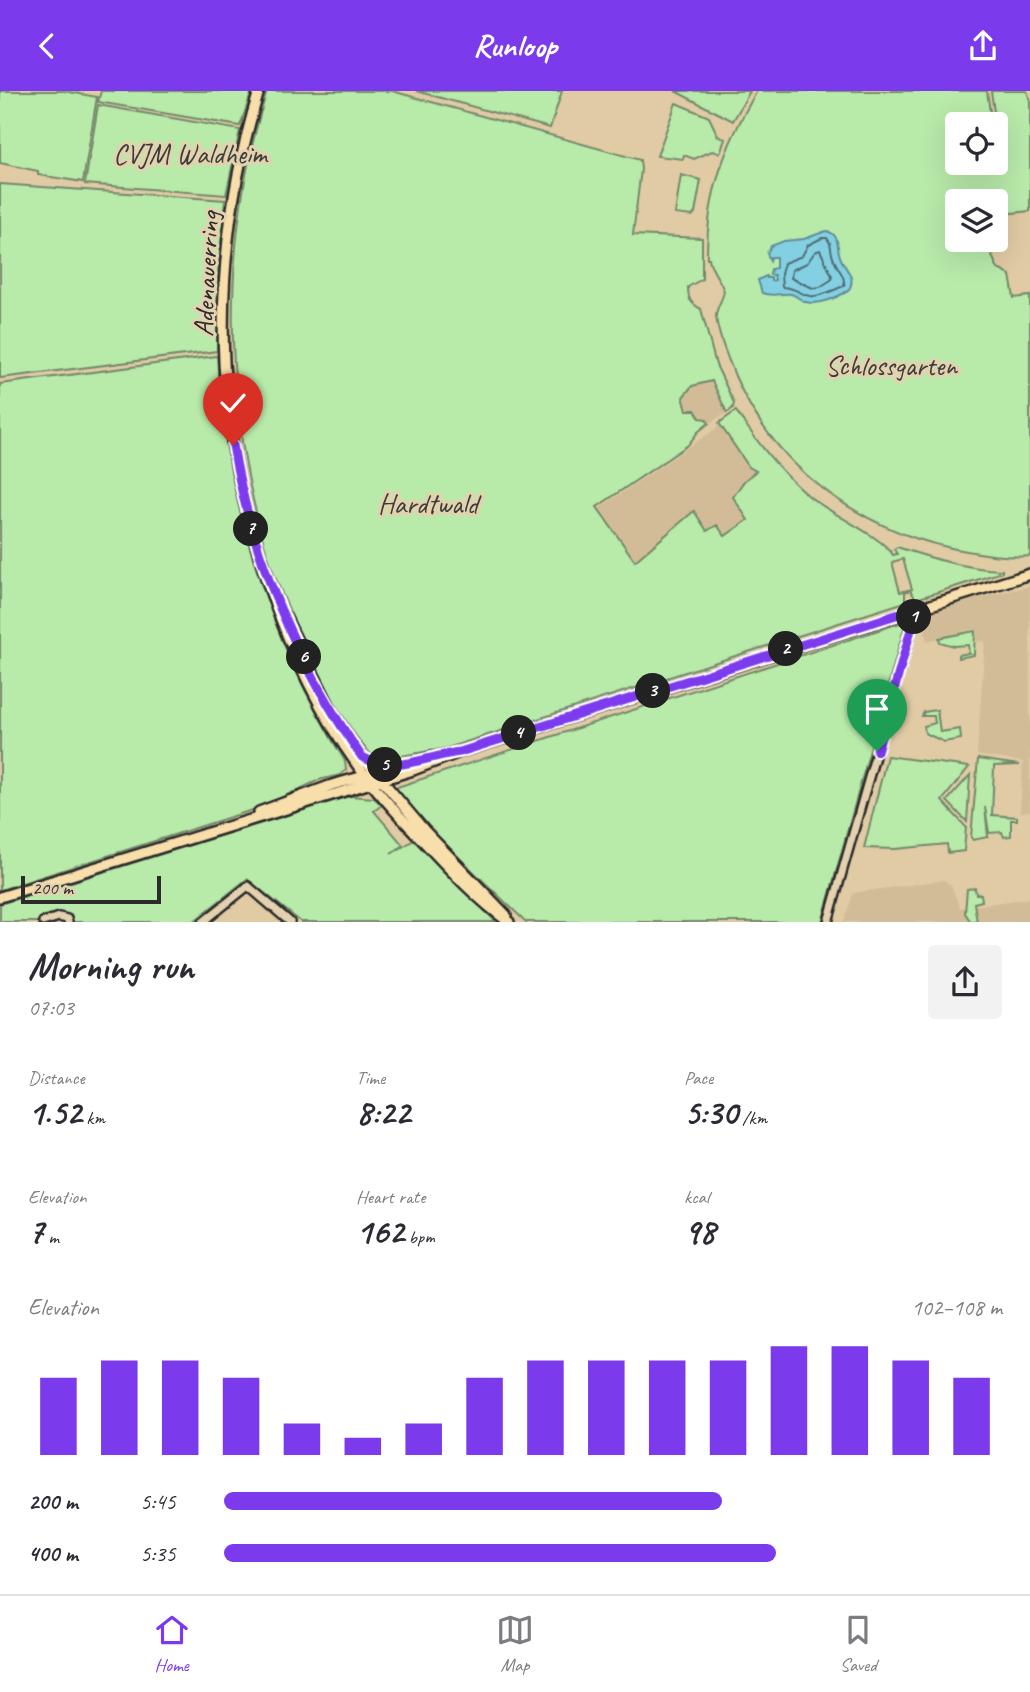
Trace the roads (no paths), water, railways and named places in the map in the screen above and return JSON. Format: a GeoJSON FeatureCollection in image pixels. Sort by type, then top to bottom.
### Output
{"type":"FeatureCollection","features":[{"type":"Feature","properties":{"kind":"main road","name":"Adenauerring"},"geometry":{"type":"LineString","coordinates":[[259,91],[242,151],[233,198],[226,260],[223,333],[235,459],[251,527],[278,613],[297,658],[347,750],[481,887],[510,922]]}},
{"type":"Feature","properties":{"kind":"main road"},"geometry":{"type":"LineString","coordinates":[[373,778],[402,765],[460,752],[1030,574]]}},
{"type":"Feature","properties":{"kind":"main road","name":"Adenauerring"},"geometry":{"type":"LineString","coordinates":[[269,584],[319,686],[385,799],[445,863],[510,922]]}},
{"type":"Feature","properties":{"kind":"main road"},"geometry":{"type":"LineString","coordinates":[[345,786],[351,768],[347,750]]}},
{"type":"Feature","properties":{"kind":"main road"},"geometry":{"type":"LineString","coordinates":[[0,897],[345,786],[448,758],[460,752]]}},
{"type":"Feature","properties":{"kind":"main road"},"geometry":{"type":"LineString","coordinates":[[362,757],[380,765],[402,765]]}},
{"type":"Feature","properties":{"kind":"main road"},"geometry":{"type":"LineString","coordinates":[[345,786],[385,799]]}},
{"type":"Feature","properties":{"kind":"street"},"geometry":{"type":"LineString","coordinates":[[828,922],[912,626],[912,610]]}},
{"type":"Feature","properties":{"kind":"street"},"geometry":{"type":"LineString","coordinates":[[203,922],[248,886],[290,922]]}},
{"type":"Feature","properties":{"kind":"street"},"geometry":{"type":"LineString","coordinates":[[43,922],[59,917],[67,919],[68,922]]}},
{"type":"Feature","properties":{"kind":"water"},"geometry":{"type":"Polygon","coordinates":[[[826,231],[836,238],[839,255],[850,275],[852,282],[848,291],[817,303],[804,301],[791,294],[762,293],[758,280],[766,276],[771,278],[771,281],[775,280],[774,275],[770,275],[771,269],[776,268],[776,257],[771,257],[770,261],[767,253],[771,246],[826,231]]]}},
{"type":"Feature","properties":{"kind":"park label","name":"CVJM Waldheim"},"geometry":{"type":"Point","coordinates":[190,153]}},
{"type":"Feature","properties":{"kind":"park label","name":"Schlossgarten"},"geometry":{"type":"Point","coordinates":[891,365]}},
{"type":"Feature","properties":{"kind":"park label","name":"Hardtwald"},"geometry":{"type":"Point","coordinates":[428,503]}}]}
